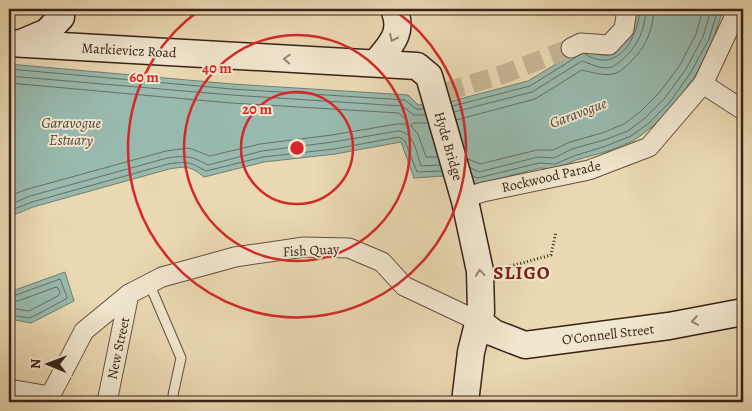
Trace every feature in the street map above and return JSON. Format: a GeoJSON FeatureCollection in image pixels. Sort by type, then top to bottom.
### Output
{"type":"FeatureCollection","features":[{"type":"Feature","properties":{"kind":"main road"},"geometry":{"type":"LineString","coordinates":[[388,63],[396,37],[398,19],[394,9]]}},
{"type":"Feature","properties":{"kind":"main road"},"geometry":{"type":"LineString","coordinates":[[15,43],[47,32],[61,13]]}},
{"type":"Feature","properties":{"kind":"main road"},"geometry":{"type":"LineString","coordinates":[[61,13],[66,35],[79,47]]}},
{"type":"Feature","properties":{"kind":"main road","name":"Markievicz Road"},"geometry":{"type":"LineString","coordinates":[[15,43],[418,66],[428,76],[438,96]]}},
{"type":"Feature","properties":{"kind":"main road","name":"Hyde Bridge"},"geometry":{"type":"LineString","coordinates":[[438,96],[473,232],[480,274],[481,312],[471,352],[465,402]]}},
{"type":"Feature","properties":{"kind":"main road","name":"O'Connell Street"},"geometry":{"type":"LineString","coordinates":[[478,321],[494,334],[525,345],[669,326],[743,312]]}},
{"type":"Feature","properties":{"kind":"street"},"geometry":{"type":"LineString","coordinates":[[571,48],[581,42],[609,45],[624,29],[627,9]]}},
{"type":"Feature","properties":{"kind":"street","name":"Rockwood Parade"},"geometry":{"type":"LineString","coordinates":[[463,194],[483,192],[589,170],[649,148],[702,84],[738,9]]}},
{"type":"Feature","properties":{"kind":"street"},"geometry":{"type":"LineString","coordinates":[[702,84],[743,110]]}},
{"type":"Feature","properties":{"kind":"street","name":"Fish Quay"},"geometry":{"type":"LineString","coordinates":[[48,399],[84,331],[129,294],[162,276],[235,257],[304,247],[349,248],[382,262],[404,286],[478,321]]}},
{"type":"Feature","properties":{"kind":"street","name":"New Street"},"geometry":{"type":"LineString","coordinates":[[107,402],[129,294]]}},
{"type":"Feature","properties":{"kind":"street"},"geometry":{"type":"LineString","coordinates":[[9,389],[48,399]]}},
{"type":"Feature","properties":{"kind":"lane"},"geometry":{"type":"LineString","coordinates":[[149,283],[181,358],[173,395]]}},
{"type":"Feature","properties":{"kind":"path"},"geometry":{"type":"LineString","coordinates":[[480,274],[551,255],[556,232]]}},
{"type":"Feature","properties":{"kind":"water"},"geometry":{"type":"Polygon","coordinates":[[[635,9],[723,9],[713,41],[696,74],[674,105],[652,127],[633,141],[608,151],[576,160],[556,169],[540,168],[477,184],[458,175],[414,178],[401,142],[335,154],[264,162],[204,177],[188,168],[169,169],[33,207],[9,217],[9,64],[232,84],[408,95],[418,105],[452,101],[528,81],[584,47],[595,54],[609,56],[627,35],[632,24],[635,9]]]}},
{"type":"Feature","properties":{"kind":"water"},"geometry":{"type":"Polygon","coordinates":[[[65,272],[74,301],[31,323],[9,319],[9,275],[15,290],[65,272]]]}},
{"type":"Feature","properties":{"kind":"tunnel"},"geometry":{"type":"LineString","coordinates":[[445,92],[504,74],[571,48]]}},
{"type":"Feature","properties":{"kind":"district","name":"SLIGO"},"geometry":{"type":"Point","coordinates":[522,272]}},
{"type":"Feature","properties":{"kind":"water label","name":"Garavogue"},"geometry":{"type":"Point","coordinates":[578,113]}},
{"type":"Feature","properties":{"kind":"water label","name":"Garavogue Estuary"},"geometry":{"type":"Point","coordinates":[71,132]}}]}
